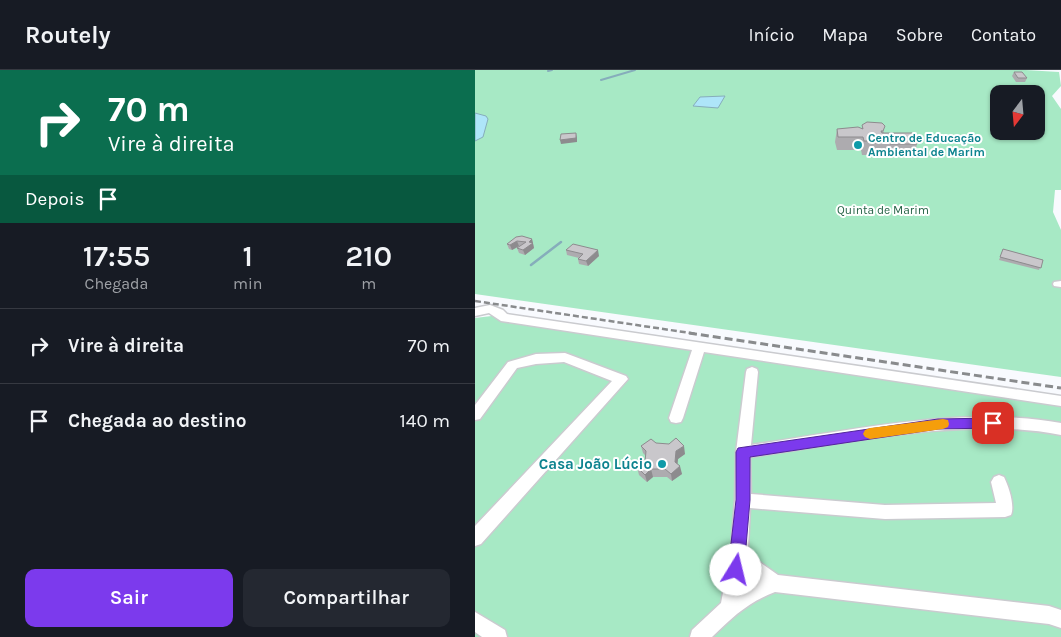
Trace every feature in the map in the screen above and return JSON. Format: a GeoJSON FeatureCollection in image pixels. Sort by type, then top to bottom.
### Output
{"type":"FeatureCollection","features":[{"type":"Feature","properties":{"kind":"street"},"geometry":{"type":"LineString","coordinates":[[475,312],[489,309],[499,313],[501,317],[507,318],[1061,402]]}},
{"type":"Feature","properties":{"kind":"street"},"geometry":{"type":"LineString","coordinates":[[676,418],[699,347]]}},
{"type":"Feature","properties":{"kind":"street"},"geometry":{"type":"LineString","coordinates":[[475,415],[513,365],[565,357],[621,379],[475,538]]}},
{"type":"Feature","properties":{"kind":"street"},"geometry":{"type":"LineString","coordinates":[[729,608],[739,551],[743,500],[743,452],[752,372]]}},
{"type":"Feature","properties":{"kind":"street"},"geometry":{"type":"LineString","coordinates":[[743,452],[938,424],[1030,423],[1061,429]]}},
{"type":"Feature","properties":{"kind":"street"},"geometry":{"type":"LineString","coordinates":[[743,500],[885,512],[1005,510],[999,482]]}},
{"type":"Feature","properties":{"kind":"street"},"geometry":{"type":"LineString","coordinates":[[739,551],[752,567],[775,583]]}},
{"type":"Feature","properties":{"kind":"street"},"geometry":{"type":"LineString","coordinates":[[699,637],[749,592],[775,583],[1061,618]]}},
{"type":"Feature","properties":{"kind":"street"},"geometry":{"type":"LineString","coordinates":[[475,621],[498,637]]}},
{"type":"Feature","properties":{"kind":"green space","name":"Quinta de Marim"},"geometry":{"type":"Polygon","coordinates":[[[475,70],[1025,70],[1059,72],[1061,86],[1052,96],[1061,109],[1061,190],[1055,190],[1053,212],[1061,230],[1061,377],[475,294],[475,70]]]}},
{"type":"Feature","properties":{"kind":"green space"},"geometry":{"type":"Polygon","coordinates":[[[508,314],[1061,403],[1061,637],[475,637],[475,318],[508,314]]]}},
{"type":"Feature","properties":{"kind":"water"},"geometry":{"type":"Polygon","coordinates":[[[725,96],[718,108],[693,106],[700,97],[725,96]]]}},
{"type":"Feature","properties":{"kind":"water"},"geometry":{"type":"Polygon","coordinates":[[[475,113],[486,116],[488,119],[483,137],[475,141],[475,113]]]}},
{"type":"Feature","properties":{"kind":"building"},"geometry":{"type":"Polygon","coordinates":[[[1014,72],[1022,72],[1027,78],[1018,78],[1014,72]]]}},
{"type":"Feature","properties":{"kind":"building"},"geometry":{"type":"Polygon","coordinates":[[[867,122],[882,123],[885,126],[883,131],[881,131],[882,133],[913,133],[917,144],[871,143],[870,141],[864,141],[863,137],[838,137],[837,129],[858,127],[863,129],[862,125],[867,122]]]}},
{"type":"Feature","properties":{"kind":"building"},"geometry":{"type":"Polygon","coordinates":[[[576,133],[576,138],[560,140],[561,134],[576,133]]]}},
{"type":"Feature","properties":{"kind":"building"},"geometry":{"type":"Polygon","coordinates":[[[522,236],[532,239],[529,242],[533,243],[523,250],[517,248],[526,242],[517,241],[510,245],[507,244],[516,237],[522,236]]]}},
{"type":"Feature","properties":{"kind":"building"},"geometry":{"type":"Polygon","coordinates":[[[573,244],[598,250],[586,261],[578,259],[583,254],[566,250],[573,244]]]}},
{"type":"Feature","properties":{"kind":"building"},"geometry":{"type":"Polygon","coordinates":[[[1003,249],[1043,260],[1041,268],[1000,257],[1003,249]]]}},
{"type":"Feature","properties":{"kind":"building","name":"Casa João Lúcio"},"geometry":{"type":"Polygon","coordinates":[[[676,438],[684,446],[676,451],[675,462],[680,466],[671,474],[665,469],[651,469],[645,475],[637,467],[645,462],[646,451],[641,446],[651,439],[656,443],[669,444],[676,438]]]}},
{"type":"Feature","properties":{"kind":"waterway"},"geometry":{"type":"LineString","coordinates":[[548,71],[552,70]]}},
{"type":"Feature","properties":{"kind":"waterway"},"geometry":{"type":"LineString","coordinates":[[601,80],[635,70]]}},
{"type":"Feature","properties":{"kind":"waterway"},"geometry":{"type":"LineString","coordinates":[[531,265],[561,242]]}},
{"type":"Feature","properties":{"kind":"railway"},"geometry":{"type":"LineString","coordinates":[[475,301],[697,334]]}},
{"type":"Feature","properties":{"kind":"railway"},"geometry":{"type":"LineString","coordinates":[[689,333],[1061,388]]}},
{"type":"Feature","properties":{"kind":"slow traffic"},"geometry":{"type":"LineString","coordinates":[[870,434],[943,424]]}},
{"type":"Feature","properties":{"kind":"place","name":"Centro de Educação Ambiental de Marim"},"geometry":{"type":"Point","coordinates":[858,145]}},
{"type":"Feature","properties":{"kind":"place","name":"Casa João Lúcio"},"geometry":{"type":"Point","coordinates":[662,464]}},
{"type":"Feature","properties":{"kind":"route"},"geometry":{"type":"LineString","coordinates":[[736,570],[743,500],[743,452],[938,424],[993,423]]}}]}
